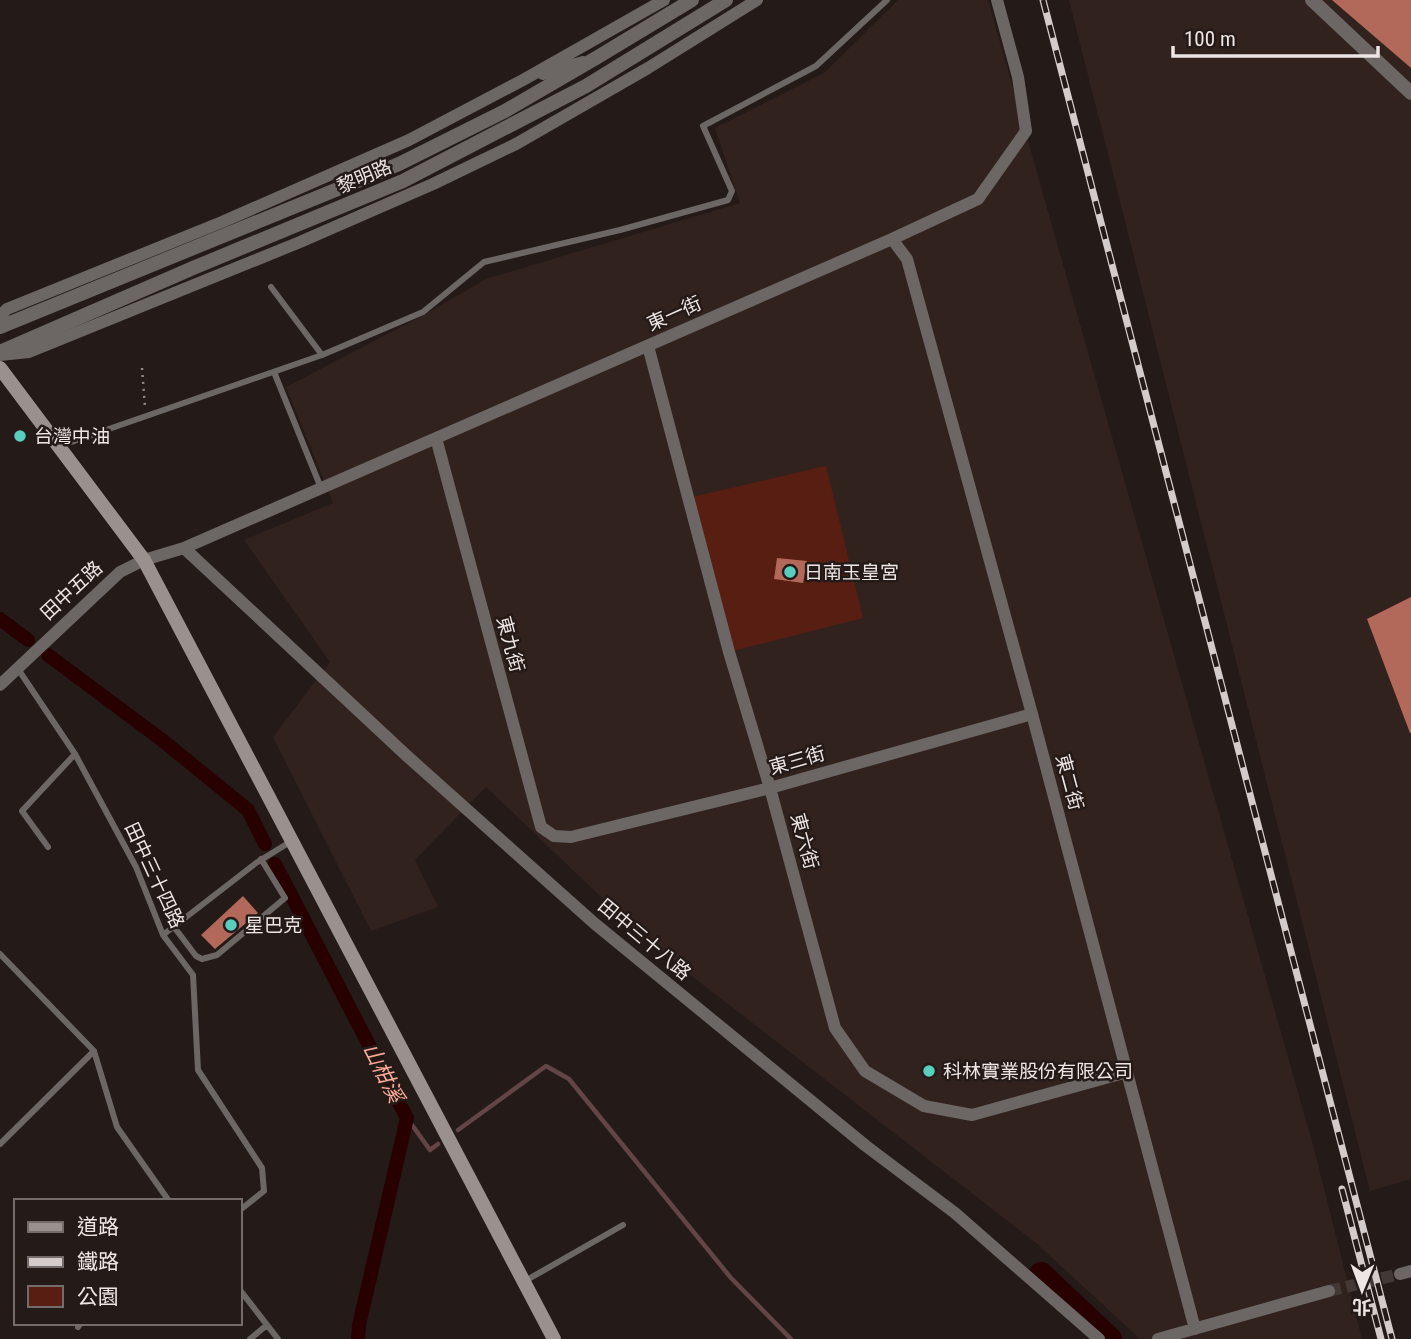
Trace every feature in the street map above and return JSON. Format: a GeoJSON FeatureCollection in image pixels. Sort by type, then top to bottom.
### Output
{"type":"FeatureCollection","features":[{"type":"Feature","properties":{"kind":"main road"},"geometry":{"type":"LineString","coordinates":[[0,368],[144,560],[554,1339]]}},
{"type":"Feature","properties":{"kind":"street"},"geometry":{"type":"LineString","coordinates":[[0,316],[8,309],[59,290],[409,140],[523,80],[664,0]]}},
{"type":"Feature","properties":{"kind":"street","name":"黎明路"},"geometry":{"type":"LineString","coordinates":[[0,327],[398,164],[505,111],[692,0]]}},
{"type":"Feature","properties":{"kind":"street","name":"黎明路"},"geometry":{"type":"LineString","coordinates":[[0,354],[192,268],[403,181],[549,106],[591,91],[726,0]]}},
{"type":"Feature","properties":{"kind":"street"},"geometry":{"type":"LineString","coordinates":[[0,354],[29,352],[300,242],[433,184],[516,144],[591,91],[731,18],[757,0]]}},
{"type":"Feature","properties":{"kind":"street","name":"東一街"},"geometry":{"type":"LineString","coordinates":[[184,548],[978,199],[1026,131],[1018,76],[997,0]]}},
{"type":"Feature","properties":{"kind":"street"},"geometry":{"type":"LineString","coordinates":[[1312,0],[1411,93]]}},
{"type":"Feature","properties":{"kind":"street"},"geometry":{"type":"LineString","coordinates":[[523,80],[596,58]]}},
{"type":"Feature","properties":{"kind":"street"},"geometry":{"type":"LineString","coordinates":[[241,228],[293,191]]}},
{"type":"Feature","properties":{"kind":"street"},"geometry":{"type":"LineString","coordinates":[[258,258],[282,232]]}},
{"type":"Feature","properties":{"kind":"street","name":"東二街"},"geometry":{"type":"LineString","coordinates":[[892,239],[907,259],[1198,1334]]}},
{"type":"Feature","properties":{"kind":"street","name":"東六街"},"geometry":{"type":"LineString","coordinates":[[648,346],[729,652],[770,788],[835,1028],[865,1071],[925,1106],[972,1115],[1127,1072]]}},
{"type":"Feature","properties":{"kind":"street","name":"東九街"},"geometry":{"type":"LineString","coordinates":[[436,438],[541,827],[554,836],[571,837]]}},
{"type":"Feature","properties":{"kind":"street","name":"田中五路"},"geometry":{"type":"LineString","coordinates":[[0,685],[120,572],[144,560],[184,548]]}},
{"type":"Feature","properties":{"kind":"street","name":"田中三十八路"},"geometry":{"type":"LineString","coordinates":[[184,548],[407,756],[594,923],[866,1146],[956,1213],[1099,1339]]}},
{"type":"Feature","properties":{"kind":"street","name":"東三街"},"geometry":{"type":"LineString","coordinates":[[571,837],[770,788],[1032,715]]}},
{"type":"Feature","properties":{"kind":"street"},"geometry":{"type":"LineString","coordinates":[[1158,1339],[1198,1334],[1329,1291]]}},
{"type":"Feature","properties":{"kind":"lane"},"geometry":{"type":"LineString","coordinates":[[59,446],[322,355],[423,312],[484,262],[620,230],[728,200],[732,191],[703,126],[816,65],[887,0]]}},
{"type":"Feature","properties":{"kind":"lane"},"geometry":{"type":"LineString","coordinates":[[271,287],[322,355]]}},
{"type":"Feature","properties":{"kind":"lane"},"geometry":{"type":"LineString","coordinates":[[274,372],[321,488]]}},
{"type":"Feature","properties":{"kind":"lane","name":"田中三十四路"},"geometry":{"type":"LineString","coordinates":[[17,667],[75,754],[136,867],[163,935],[193,975],[198,1070],[262,1168],[264,1191],[242,1208]]}},
{"type":"Feature","properties":{"kind":"lane"},"geometry":{"type":"LineString","coordinates":[[48,847],[22,811],[75,754]]}},
{"type":"Feature","properties":{"kind":"lane"},"geometry":{"type":"LineString","coordinates":[[163,935],[261,859],[292,841]]}},
{"type":"Feature","properties":{"kind":"lane"},"geometry":{"type":"LineString","coordinates":[[174,927],[195,956],[208,959],[217,956],[285,898],[261,859]]}},
{"type":"Feature","properties":{"kind":"lane"},"geometry":{"type":"LineString","coordinates":[[0,954],[94,1051],[117,1127],[168,1199]]}},
{"type":"Feature","properties":{"kind":"lane"},"geometry":{"type":"LineString","coordinates":[[0,1144],[94,1051]]}},
{"type":"Feature","properties":{"kind":"lane"},"geometry":{"type":"LineString","coordinates":[[524,1282],[623,1225]]}},
{"type":"Feature","properties":{"kind":"lane"},"geometry":{"type":"LineString","coordinates":[[242,1293],[278,1339]]}},
{"type":"Feature","properties":{"kind":"lane"},"geometry":{"type":"LineString","coordinates":[[250,1339],[267,1325]]}},
{"type":"Feature","properties":{"kind":"path"},"geometry":{"type":"LineString","coordinates":[[142,368],[146,416]]}},
{"type":"Feature","properties":{"kind":"shaded area"},"geometry":{"type":"Polygon","coordinates":[[[898,0],[988,0],[1313,1145],[1362,1339],[1140,1339],[1036,1243],[648,942],[486,787],[415,860],[438,907],[371,931],[273,737],[330,662],[244,540],[333,503],[286,387],[424,315],[486,279],[740,203],[715,128],[824,73],[898,0]]]}},
{"type":"Feature","properties":{"kind":"shaded area"},"geometry":{"type":"Polygon","coordinates":[[[1069,0],[1411,0],[1411,1179],[1370,1191],[1069,0]]]}},
{"type":"Feature","properties":{"kind":"green space"},"geometry":{"type":"Polygon","coordinates":[[[826,466],[863,618],[729,652],[688,498],[826,466]]]}},
{"type":"Feature","properties":{"kind":"building"},"geometry":{"type":"Polygon","coordinates":[[[1332,0],[1411,0],[1411,68],[1332,0]]]}},
{"type":"Feature","properties":{"kind":"building","name":"日南玉皇宮"},"geometry":{"type":"Polygon","coordinates":[[[777,558],[807,561],[803,583],[774,579],[777,558]]]}},
{"type":"Feature","properties":{"kind":"building"},"geometry":{"type":"Polygon","coordinates":[[[1411,597],[1411,733],[1410,733],[1367,619],[1411,597]]]}},
{"type":"Feature","properties":{"kind":"building","name":"星巴克"},"geometry":{"type":"Polygon","coordinates":[[[243,896],[258,913],[215,949],[201,935],[243,896]]]}},
{"type":"Feature","properties":{"kind":"waterway","name":"山柑溪"},"geometry":{"type":"LineString","coordinates":[[0,619],[28,640]]}},
{"type":"Feature","properties":{"kind":"waterway","name":"山柑溪"},"geometry":{"type":"LineString","coordinates":[[48,655],[162,740],[248,810],[265,844]]}},
{"type":"Feature","properties":{"kind":"waterway","name":"山柑溪"},"geometry":{"type":"LineString","coordinates":[[275,864],[407,1118],[358,1339]]}},
{"type":"Feature","properties":{"kind":"waterway"},"geometry":{"type":"LineString","coordinates":[[458,1130],[546,1066],[569,1079],[731,1278],[791,1339]]}},
{"type":"Feature","properties":{"kind":"waterway"},"geometry":{"type":"LineString","coordinates":[[407,1118],[430,1150],[438,1144]]}},
{"type":"Feature","properties":{"kind":"waterway"},"geometry":{"type":"LineString","coordinates":[[1041,1274],[1110,1339]]}},
{"type":"Feature","properties":{"kind":"tunnel"},"geometry":{"type":"LineString","coordinates":[[1329,1291],[1400,1274]]}},
{"type":"Feature","properties":{"kind":"railway"},"geometry":{"type":"LineString","coordinates":[[1043,0],[1392,1339]]}},
{"type":"Feature","properties":{"kind":"railway"},"geometry":{"type":"LineString","coordinates":[[1342,1189],[1381,1339]]}},
{"type":"Feature","properties":{"kind":"place","name":"台灣中油"},"geometry":{"type":"Point","coordinates":[20,436]}},
{"type":"Feature","properties":{"kind":"place","name":"日南玉皇宮"},"geometry":{"type":"Point","coordinates":[790,572]}},
{"type":"Feature","properties":{"kind":"place","name":"星巴克"},"geometry":{"type":"Point","coordinates":[231,925]}},
{"type":"Feature","properties":{"kind":"place","name":"科林實業股份有限公司"},"geometry":{"type":"Point","coordinates":[929,1071]}}]}
